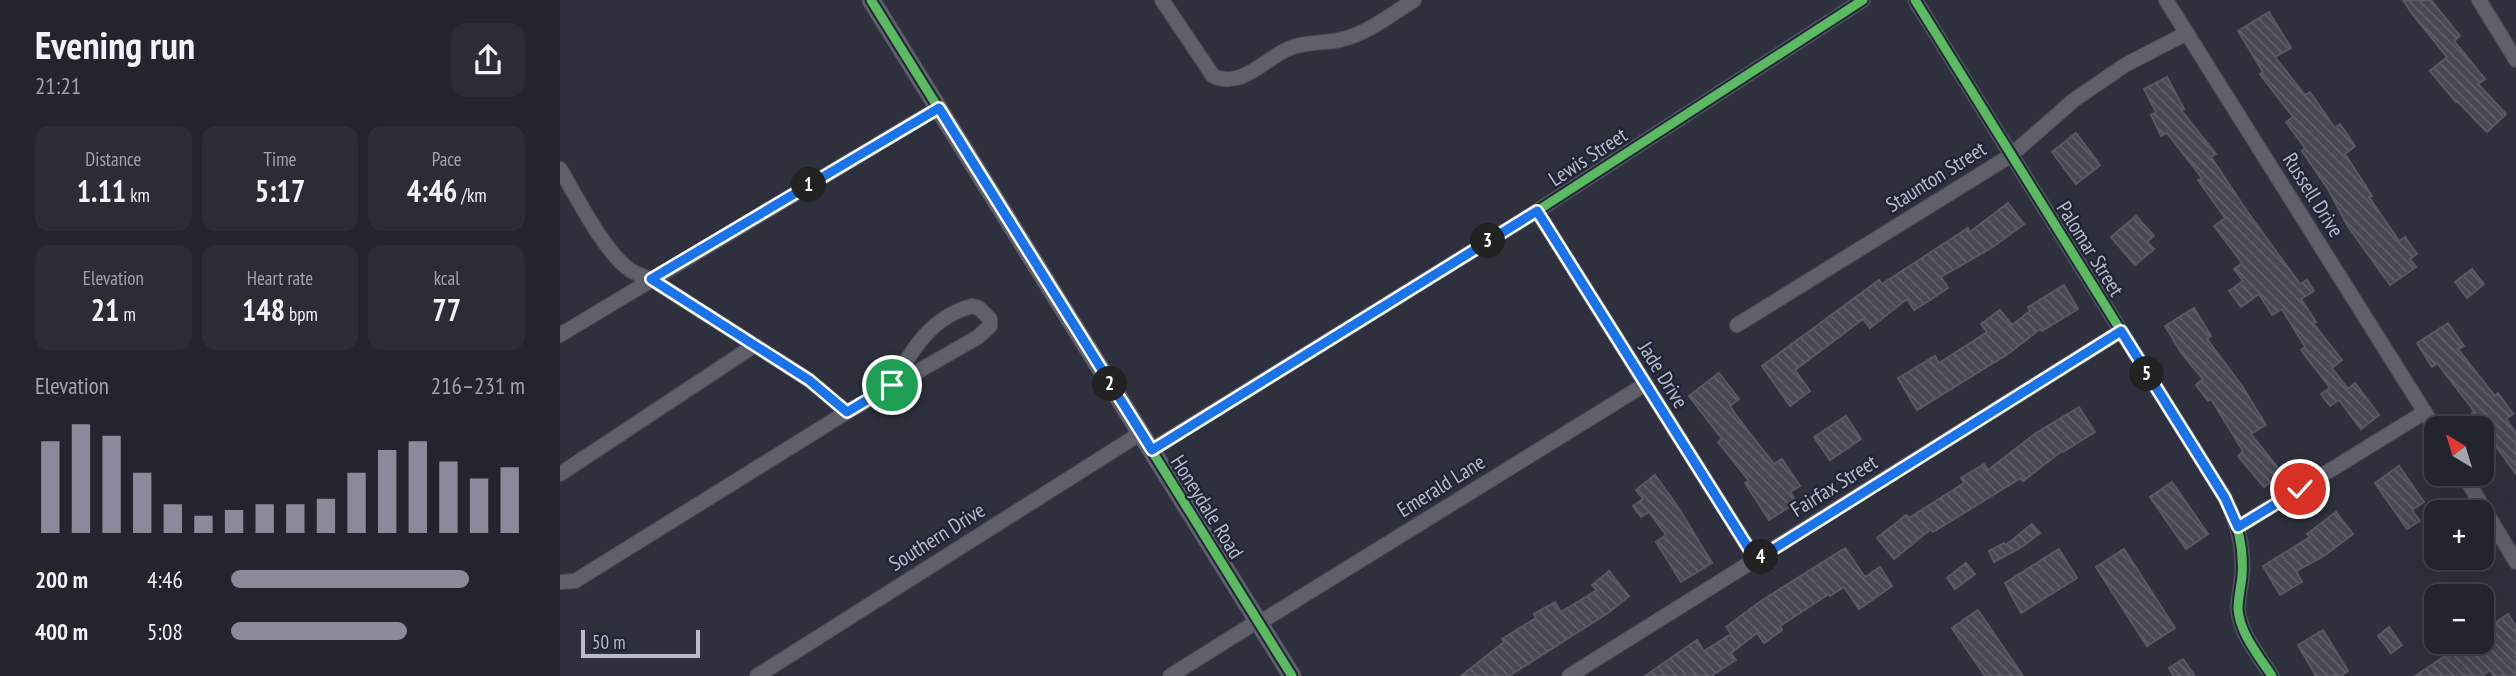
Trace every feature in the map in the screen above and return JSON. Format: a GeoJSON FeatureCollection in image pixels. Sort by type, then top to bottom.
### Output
{"type":"FeatureCollection","features":[{"type":"Feature","properties":{"kind":"street","name":"Honeydale Road"},"geometry":{"type":"LineString","coordinates":[[871,0],[1292,676]]}},
{"type":"Feature","properties":{"kind":"street"},"geometry":{"type":"LineString","coordinates":[[1161,0],[1213,76],[1231,81],[1247,75],[1289,49],[1309,43],[1341,40],[1354,35],[1414,0]]}},
{"type":"Feature","properties":{"kind":"street","name":"Lewis Street"},"geometry":{"type":"LineString","coordinates":[[1152,450],[1537,211],[1863,0]]}},
{"type":"Feature","properties":{"kind":"street","name":"Palomar Street"},"geometry":{"type":"LineString","coordinates":[[1914,0],[2225,498],[2241,540],[2242,576],[2238,610],[2243,630],[2272,676]]}},
{"type":"Feature","properties":{"kind":"street","name":"Russell Drive"},"geometry":{"type":"LineString","coordinates":[[2166,0],[2427,416]]}},
{"type":"Feature","properties":{"kind":"street"},"geometry":{"type":"LineString","coordinates":[[2479,0],[2516,60]]}},
{"type":"Feature","properties":{"kind":"street","name":"Staunton Street"},"geometry":{"type":"LineString","coordinates":[[1737,326],[2010,156],[2074,100],[2125,65],[2187,33]]}},
{"type":"Feature","properties":{"kind":"street"},"geometry":{"type":"LineString","coordinates":[[560,335],[939,108]]}},
{"type":"Feature","properties":{"kind":"street"},"geometry":{"type":"LineString","coordinates":[[560,169],[615,255],[631,271],[651,279],[809,380],[847,412]]}},
{"type":"Feature","properties":{"kind":"street","name":"Jade Drive"},"geometry":{"type":"LineString","coordinates":[[1537,211],[1756,560]]}},
{"type":"Feature","properties":{"kind":"street"},"geometry":{"type":"LineString","coordinates":[[560,582],[575,581],[847,412],[978,337],[990,326],[990,319],[979,307],[972,306],[940,323],[912,349],[892,385]]}},
{"type":"Feature","properties":{"kind":"street","name":"Fairfax Street"},"geometry":{"type":"LineString","coordinates":[[1569,676],[2121,331]]}},
{"type":"Feature","properties":{"kind":"street"},"geometry":{"type":"LineString","coordinates":[[560,474],[755,345]]}},
{"type":"Feature","properties":{"kind":"street","name":"Emerald Lane"},"geometry":{"type":"LineString","coordinates":[[1170,676],[1644,385]]}},
{"type":"Feature","properties":{"kind":"street"},"geometry":{"type":"LineString","coordinates":[[2238,527],[2425,412]]}},
{"type":"Feature","properties":{"kind":"street","name":"Southern Drive"},"geometry":{"type":"LineString","coordinates":[[757,676],[1141,433]]}},
{"type":"Feature","properties":{"kind":"street"},"geometry":{"type":"LineString","coordinates":[[2470,486],[2516,562]]}},
{"type":"Feature","properties":{"kind":"building"},"geometry":{"type":"Polygon","coordinates":[[[2403,0],[2431,0],[2460,36],[2454,41],[2485,79],[2478,84],[2506,114],[2487,132],[2456,102],[2430,71],[2447,57],[2403,0]]]}},
{"type":"Feature","properties":{"kind":"building"},"geometry":{"type":"Polygon","coordinates":[[[2269,12],[2291,48],[2275,57],[2305,95],[2310,92],[2335,128],[2340,124],[2355,146],[2345,154],[2372,196],[2369,197],[2399,241],[2405,237],[2417,254],[2410,259],[2416,267],[2390,285],[2347,225],[2328,189],[2302,151],[2305,148],[2286,122],[2293,117],[2260,74],[2263,72],[2238,31],[2269,12]]]}},
{"type":"Feature","properties":{"kind":"building"},"geometry":{"type":"Polygon","coordinates":[[[2167,77],[2184,109],[2181,110],[2216,154],[2211,157],[2249,214],[2300,284],[2307,280],[2314,291],[2301,299],[2316,322],[2313,323],[2342,360],[2332,368],[2348,389],[2355,383],[2379,415],[2361,429],[2339,400],[2330,406],[2321,394],[2330,388],[2301,350],[2305,347],[2282,309],[2272,315],[2259,294],[2241,307],[2229,291],[2243,281],[2234,269],[2242,263],[2214,226],[2225,218],[2198,180],[2202,178],[2167,133],[2161,136],[2151,115],[2156,112],[2144,89],[2167,77]]]}},
{"type":"Feature","properties":{"kind":"building"},"geometry":{"type":"Polygon","coordinates":[[[2076,133],[2100,165],[2076,184],[2052,152],[2076,133]]]}},
{"type":"Feature","properties":{"kind":"building"},"geometry":{"type":"Polygon","coordinates":[[[2008,203],[2024,224],[1993,247],[1941,277],[1948,288],[1933,298],[1914,310],[1907,299],[1870,328],[1863,319],[1795,370],[1810,391],[1790,406],[1762,366],[1879,280],[1882,284],[1968,228],[1970,232],[2008,203]]]}},
{"type":"Feature","properties":{"kind":"building"},"geometry":{"type":"Polygon","coordinates":[[[2136,216],[2154,236],[2147,242],[2154,249],[2135,265],[2111,237],[2136,216]]]}},
{"type":"Feature","properties":{"kind":"building"},"geometry":{"type":"Polygon","coordinates":[[[2472,269],[2484,284],[2467,298],[2455,282],[2472,269]]]}},
{"type":"Feature","properties":{"kind":"building"},"geometry":{"type":"Polygon","coordinates":[[[2064,285],[2078,309],[2042,331],[2040,329],[2008,354],[1917,410],[1898,378],[1935,356],[1939,363],[1987,332],[1981,324],[2000,310],[2012,325],[2030,311],[2028,307],[2064,285]]]}},
{"type":"Feature","properties":{"kind":"building"},"geometry":{"type":"Polygon","coordinates":[[[2194,308],[2211,336],[2207,339],[2242,386],[2266,425],[2251,434],[2282,473],[2264,487],[2238,456],[2243,451],[2211,399],[2208,401],[2196,385],[2203,379],[2182,354],[2165,326],[2194,308]]]}},
{"type":"Feature","properties":{"kind":"building"},"geometry":{"type":"Polygon","coordinates":[[[2448,323],[2464,346],[2458,349],[2495,396],[2498,393],[2513,414],[2506,419],[2516,433],[2516,474],[2494,444],[2494,416],[2474,416],[2474,411],[2437,363],[2432,367],[2417,343],[2448,323]]]}},
{"type":"Feature","properties":{"kind":"building"},"geometry":{"type":"Polygon","coordinates":[[[1719,373],[1739,399],[1730,406],[1735,414],[1774,464],[1782,459],[1800,486],[1790,492],[1797,502],[1769,520],[1745,483],[1749,481],[1718,442],[1722,439],[1689,396],[1719,373]]]}},
{"type":"Feature","properties":{"kind":"building"},"geometry":{"type":"Polygon","coordinates":[[[2079,407],[2095,432],[2062,451],[2023,481],[2021,478],[1933,532],[1931,529],[1894,559],[1877,538],[1906,515],[1909,518],[1964,483],[1961,478],[1984,464],[1988,470],[2036,433],[2079,407]]]}},
{"type":"Feature","properties":{"kind":"building"},"geometry":{"type":"Polygon","coordinates":[[[1846,416],[1861,439],[1830,460],[1814,437],[1846,416]]]}},
{"type":"Feature","properties":{"kind":"building"},"geometry":{"type":"Polygon","coordinates":[[[2399,466],[2424,502],[2412,510],[2420,521],[2407,529],[2375,483],[2399,466]]]}},
{"type":"Feature","properties":{"kind":"building"},"geometry":{"type":"Polygon","coordinates":[[[1655,475],[1712,563],[1681,582],[1656,542],[1666,535],[1649,512],[1641,517],[1633,506],[1643,499],[1636,490],[1655,475]]]}},
{"type":"Feature","properties":{"kind":"building"},"geometry":{"type":"Polygon","coordinates":[[[2172,482],[2208,534],[2186,549],[2150,497],[2172,482]]]}},
{"type":"Feature","properties":{"kind":"building"},"geometry":{"type":"Polygon","coordinates":[[[2336,512],[2353,534],[2324,556],[2296,571],[2302,582],[2280,595],[2263,566],[2310,537],[2307,534],[2336,512]]]}},
{"type":"Feature","properties":{"kind":"building"},"geometry":{"type":"Polygon","coordinates":[[[2032,524],[2040,533],[2022,547],[1994,562],[1989,551],[2004,543],[2006,545],[2032,524]]]}},
{"type":"Feature","properties":{"kind":"building"},"geometry":{"type":"Polygon","coordinates":[[[1845,548],[1865,577],[1880,567],[1892,586],[1859,609],[1844,587],[1830,596],[1829,594],[1780,626],[1782,630],[1764,643],[1757,633],[1731,653],[1736,660],[1711,676],[1645,676],[1697,640],[1704,651],[1731,634],[1726,627],[1761,601],[1845,548]]]}},
{"type":"Feature","properties":{"kind":"building"},"geometry":{"type":"Polygon","coordinates":[[[2059,549],[2077,578],[2021,613],[2005,583],[2059,549]]]}},
{"type":"Feature","properties":{"kind":"building"},"geometry":{"type":"Polygon","coordinates":[[[2124,549],[2175,628],[2147,646],[2096,567],[2124,549]]]}},
{"type":"Feature","properties":{"kind":"building"},"geometry":{"type":"Polygon","coordinates":[[[1966,563],[1975,574],[1955,589],[1947,578],[1966,563]]]}},
{"type":"Feature","properties":{"kind":"building"},"geometry":{"type":"Polygon","coordinates":[[[1609,571],[1629,596],[1608,613],[1509,676],[1461,676],[1504,642],[1502,639],[1536,618],[1534,614],[1555,602],[1561,612],[1597,590],[1592,585],[1609,571]]]}},
{"type":"Feature","properties":{"kind":"building"},"geometry":{"type":"Polygon","coordinates":[[[1978,610],[2023,676],[1985,676],[1952,628],[1978,610]]]}},
{"type":"Feature","properties":{"kind":"building"},"geometry":{"type":"Polygon","coordinates":[[[2508,614],[2516,627],[2516,676],[2494,676],[2490,670],[2482,676],[2415,676],[2448,654],[2494,654],[2494,624],[2508,614]]]}},
{"type":"Feature","properties":{"kind":"building"},"geometry":{"type":"Polygon","coordinates":[[[2389,627],[2402,645],[2391,653],[2378,636],[2389,627]]]}},
{"type":"Feature","properties":{"kind":"building"},"geometry":{"type":"Polygon","coordinates":[[[2323,630],[2348,671],[2340,676],[2316,676],[2298,645],[2323,630]]]}},
{"type":"Feature","properties":{"kind":"building"},"geometry":{"type":"Polygon","coordinates":[[[2183,659],[2195,676],[2174,676],[2169,668],[2183,659]]]}},
{"type":"Feature","properties":{"kind":"cycle path"},"geometry":{"type":"LineString","coordinates":[[871,0],[1292,676]]}},
{"type":"Feature","properties":{"kind":"cycle path"},"geometry":{"type":"LineString","coordinates":[[1151,450],[1537,211],[1863,0]]}},
{"type":"Feature","properties":{"kind":"cycle path"},"geometry":{"type":"LineString","coordinates":[[1915,0],[2225,498],[2237,526],[2241,545],[2242,576],[2238,609],[2242,627],[2272,676]]}},
{"type":"Feature","properties":{"kind":"route"},"geometry":{"type":"LineString","coordinates":[[892,385],[847,412],[809,380],[651,279],[939,108],[1152,450],[1537,211],[1756,560],[2121,331],[2225,498],[2238,527],[2300,489]]}}]}
